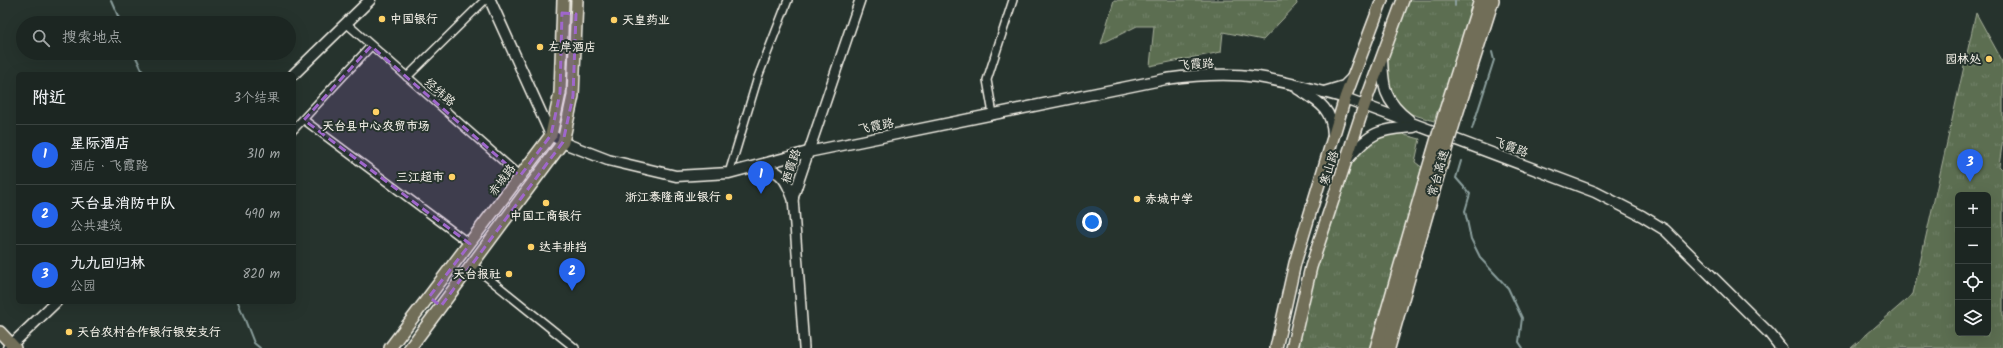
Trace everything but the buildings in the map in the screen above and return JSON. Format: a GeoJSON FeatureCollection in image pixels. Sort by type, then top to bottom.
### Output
{"type":"FeatureCollection","features":[{"type":"Feature","properties":{"kind":"highway","name":"常台高速"},"geometry":{"type":"LineString","coordinates":[[1377,348],[1433,174],[1481,0]]}},
{"type":"Feature","properties":{"kind":"highway","name":"常台高速"},"geometry":{"type":"LineString","coordinates":[[1451,113],[1492,0]]}},
{"type":"Feature","properties":{"kind":"highway","name":"常台高速"},"geometry":{"type":"LineString","coordinates":[[1388,348],[1433,174]]}},
{"type":"Feature","properties":{"kind":"main road"},"geometry":{"type":"LineString","coordinates":[[296,72],[370,0]]}},
{"type":"Feature","properties":{"kind":"main road"},"geometry":{"type":"LineString","coordinates":[[490,0],[551,135]]}},
{"type":"Feature","properties":{"kind":"main road","name":"赤城路"},"geometry":{"type":"LineString","coordinates":[[390,348],[551,135],[560,93],[563,0]]}},
{"type":"Feature","properties":{"kind":"main road"},"geometry":{"type":"LineString","coordinates":[[410,348],[563,142],[573,96],[577,0]]}},
{"type":"Feature","properties":{"kind":"main road","name":"寒山路"},"geometry":{"type":"LineString","coordinates":[[1276,348],[1295,263],[1345,98],[1382,0]]}},
{"type":"Feature","properties":{"kind":"main road","name":"寒山路"},"geometry":{"type":"LineString","coordinates":[[1292,348],[1311,267],[1364,106],[1403,0]]}},
{"type":"Feature","properties":{"kind":"main road"},"geometry":{"type":"LineString","coordinates":[[562,13],[576,14]]}},
{"type":"Feature","properties":{"kind":"main road"},"geometry":{"type":"LineString","coordinates":[[1382,57],[1383,86],[1395,109],[1419,127]]}},
{"type":"Feature","properties":{"kind":"main road","name":"飞霞路"},"geometry":{"type":"LineString","coordinates":[[551,135],[563,142],[608,160],[676,176],[729,173],[762,166],[808,152],[1166,78],[1201,75],[1258,77],[1345,98],[1595,192],[1642,216],[1665,230],[1770,334],[1780,348]]}},
{"type":"Feature","properties":{"kind":"main road"},"geometry":{"type":"LineString","coordinates":[[1324,92],[1344,86],[1354,76]]}},
{"type":"Feature","properties":{"kind":"main road"},"geometry":{"type":"LineString","coordinates":[[1289,84],[1314,99],[1328,112],[1333,125],[1333,138]]}},
{"type":"Feature","properties":{"kind":"main road"},"geometry":{"type":"LineString","coordinates":[[1345,162],[1358,146],[1377,132],[1419,127]]}},
{"type":"Feature","properties":{"kind":"main road"},"geometry":{"type":"LineString","coordinates":[[762,166],[776,170],[788,183],[793,198]]}},
{"type":"Feature","properties":{"kind":"main road"},"geometry":{"type":"LineString","coordinates":[[429,297],[441,306]]}},
{"type":"Feature","properties":{"kind":"main road"},"geometry":{"type":"LineString","coordinates":[[0,332],[12,347],[54,304]]}},
{"type":"Feature","properties":{"kind":"street"},"geometry":{"type":"LineString","coordinates":[[407,77],[485,0]]}},
{"type":"Feature","properties":{"kind":"street"},"geometry":{"type":"LineString","coordinates":[[729,173],[758,77],[788,0]]}},
{"type":"Feature","properties":{"kind":"street","name":"栖霞路"},"geometry":{"type":"LineString","coordinates":[[804,348],[793,198],[860,0]]}},
{"type":"Feature","properties":{"kind":"street"},"geometry":{"type":"LineString","coordinates":[[993,114],[987,80],[1013,0]]}},
{"type":"Feature","properties":{"kind":"street","name":"经纬路"},"geometry":{"type":"LineString","coordinates":[[346,23],[520,176]]}},
{"type":"Feature","properties":{"kind":"street"},"geometry":{"type":"LineString","coordinates":[[296,127],[372,46]]}},
{"type":"Feature","properties":{"kind":"street"},"geometry":{"type":"LineString","coordinates":[[304,120],[470,244]]}},
{"type":"Feature","properties":{"kind":"street"},"geometry":{"type":"LineString","coordinates":[[472,265],[575,348]]}},
{"type":"Feature","properties":{"kind":"highlighted area"},"geometry":{"type":"Polygon","coordinates":[[[562,13],[576,14],[573,96],[563,142],[441,306],[429,297],[470,244],[304,120],[371,46],[520,176],[551,135],[560,93],[562,13]]]}},
{"type":"Feature","properties":{"kind":"green space"},"geometry":{"type":"Polygon","coordinates":[[[1114,0],[1296,0],[1297,4],[1263,40],[1223,32],[1221,52],[1150,66],[1154,26],[1137,26],[1101,44],[1114,0]]]}},
{"type":"Feature","properties":{"kind":"green space"},"geometry":{"type":"Polygon","coordinates":[[[1403,0],[1481,0],[1446,111],[1438,109],[1434,121],[1395,109],[1382,57],[1403,0]]]}},
{"type":"Feature","properties":{"kind":"green space"},"geometry":{"type":"Polygon","coordinates":[[[1976,13],[2003,62],[2003,139],[1999,166],[2003,170],[2003,348],[1851,348],[1913,294],[1976,13]]]}},
{"type":"Feature","properties":{"kind":"green space"},"geometry":{"type":"Polygon","coordinates":[[[1398,128],[1405,135],[1420,139],[1415,162],[1428,172],[1377,348],[1292,348],[1345,162],[1358,146],[1398,128]]]}},
{"type":"Feature","properties":{"kind":"waterway"},"geometry":{"type":"LineString","coordinates":[[111,0],[118,16]]}},
{"type":"Feature","properties":{"kind":"waterway"},"geometry":{"type":"LineString","coordinates":[[1455,0],[1455,6]]}},
{"type":"Feature","properties":{"kind":"waterway"},"geometry":{"type":"LineString","coordinates":[[1472,129],[1494,60],[1492,52]]}},
{"type":"Feature","properties":{"kind":"waterway"},"geometry":{"type":"LineString","coordinates":[[137,60],[143,72]]}},
{"type":"Feature","properties":{"kind":"waterway"},"geometry":{"type":"LineString","coordinates":[[1461,161],[1456,178],[1470,194],[1465,211],[1471,239],[1481,259],[1508,288],[1522,318],[1519,342],[1523,348]]}},
{"type":"Feature","properties":{"kind":"waterway"},"geometry":{"type":"LineString","coordinates":[[239,304],[254,343],[260,348]]}},
{"type":"Feature","properties":{"kind":"place","name":"中国银行"},"geometry":{"type":"Point","coordinates":[382,19]}},
{"type":"Feature","properties":{"kind":"place","name":"天皇药业"},"geometry":{"type":"Point","coordinates":[614,20]}},
{"type":"Feature","properties":{"kind":"place","name":"左岸酒店"},"geometry":{"type":"Point","coordinates":[540,47]}},
{"type":"Feature","properties":{"kind":"place","name":"园林处"},"geometry":{"type":"Point","coordinates":[1989,59]}},
{"type":"Feature","properties":{"kind":"place","name":"天台县中心农贸市场"},"geometry":{"type":"Point","coordinates":[376,112]}},
{"type":"Feature","properties":{"kind":"place","name":"三江超市"},"geometry":{"type":"Point","coordinates":[452,177]}},
{"type":"Feature","properties":{"kind":"place","name":"九九回归林"},"geometry":{"type":"Point","coordinates":[1970,182]}},
{"type":"Feature","properties":{"kind":"place","name":"星际酒店"},"geometry":{"type":"Point","coordinates":[761,194]}},
{"type":"Feature","properties":{"kind":"place","name":"浙江泰隆商业银行"},"geometry":{"type":"Point","coordinates":[729,197]}},
{"type":"Feature","properties":{"kind":"place","name":"赤城中学"},"geometry":{"type":"Point","coordinates":[1137,199]}},
{"type":"Feature","properties":{"kind":"place","name":"中国工商银行"},"geometry":{"type":"Point","coordinates":[546,203]}},
{"type":"Feature","properties":{"kind":"place","name":"达丰排挡"},"geometry":{"type":"Point","coordinates":[531,247]}},
{"type":"Feature","properties":{"kind":"place","name":"天台报社"},"geometry":{"type":"Point","coordinates":[509,274]}},
{"type":"Feature","properties":{"kind":"place","name":"天台县消防中队"},"geometry":{"type":"Point","coordinates":[572,291]}},
{"type":"Feature","properties":{"kind":"place","name":"天台农村合作银行银安支行"},"geometry":{"type":"Point","coordinates":[69,332]}}]}
